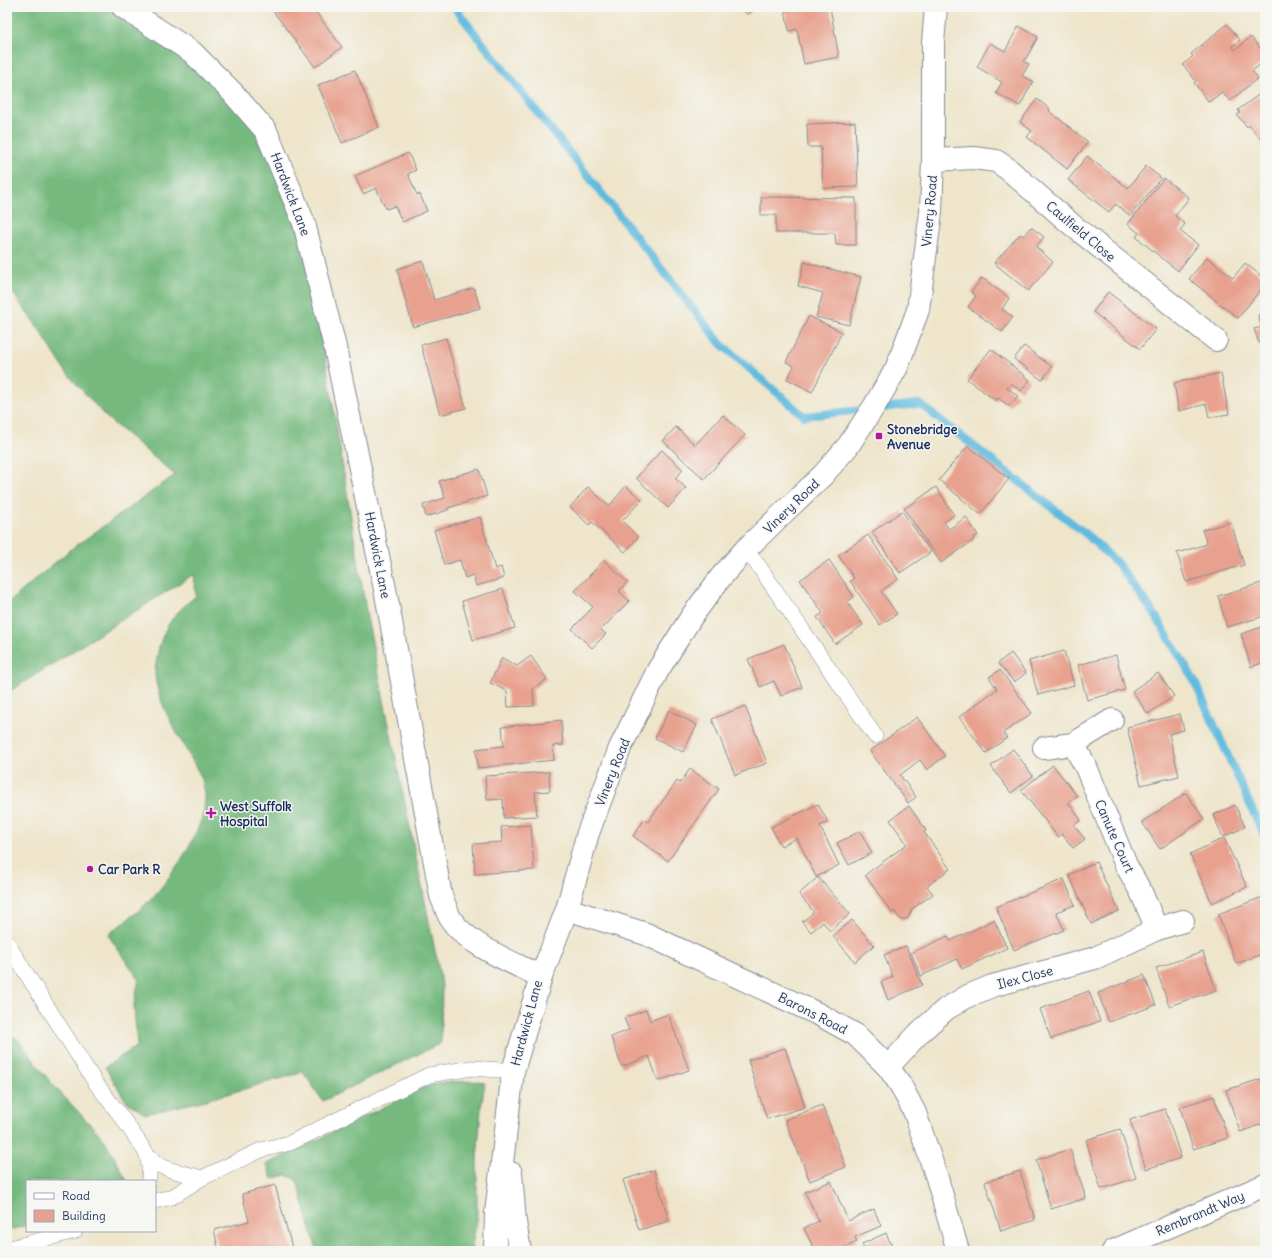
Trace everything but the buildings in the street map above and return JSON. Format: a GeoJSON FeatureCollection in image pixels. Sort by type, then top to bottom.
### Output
{"type":"FeatureCollection","features":[{"type":"Feature","properties":{"kind":"street","name":"Hardwick Lane"},"geometry":{"type":"LineString","coordinates":[[123,7],[192,52],[232,92],[266,131],[304,223],[334,343],[386,594],[441,896],[452,921],[468,938],[495,954],[541,976],[513,1071],[496,1213],[495,1251]]}},
{"type":"Feature","properties":{"kind":"street","name":"Vinery Road"},"geometry":{"type":"LineString","coordinates":[[541,976],[567,909],[588,833],[620,748],[658,670],[692,616],[721,577],[745,550],[823,475],[848,446],[875,406],[897,367],[918,310],[931,212],[933,160],[933,43],[936,7]]}},
{"type":"Feature","properties":{"kind":"street","name":"Caulfield Close"},"geometry":{"type":"LineString","coordinates":[[933,160],[974,158],[996,161],[1008,169],[1071,224],[1216,340]]}},
{"type":"Feature","properties":{"kind":"street"},"geometry":{"type":"LineString","coordinates":[[1044,748],[1073,744],[1112,720]]}},
{"type":"Feature","properties":{"kind":"street","name":"Canute Court"},"geometry":{"type":"LineString","coordinates":[[1073,744],[1086,767],[1126,865],[1141,892],[1157,929]]}},
{"type":"Feature","properties":{"kind":"street","name":"Barons Road"},"geometry":{"type":"LineString","coordinates":[[567,909],[646,934],[820,1015],[856,1035],[888,1067],[900,1084],[915,1113],[937,1178],[958,1251]]}},
{"type":"Feature","properties":{"kind":"street","name":"Ilex Close"},"geometry":{"type":"LineString","coordinates":[[888,1067],[919,1033],[946,1009],[968,996],[992,986],[1095,958],[1157,929],[1183,921]]}},
{"type":"Feature","properties":{"kind":"street","name":"Hardwick Lane"},"geometry":{"type":"LineString","coordinates":[[508,1122],[515,1222],[520,1251]]}},
{"type":"Feature","properties":{"kind":"street","name":"Rembrandt Way"},"geometry":{"type":"LineString","coordinates":[[1112,1251],[1265,1185]]}},
{"type":"Feature","properties":{"kind":"lane"},"geometry":{"type":"LineString","coordinates":[[745,550],[758,565],[874,736]]}},
{"type":"Feature","properties":{"kind":"lane"},"geometry":{"type":"LineString","coordinates":[[7,942],[95,1082],[147,1154],[158,1165],[202,1178]]}},
{"type":"Feature","properties":{"kind":"lane"},"geometry":{"type":"LineString","coordinates":[[156,1202],[172,1197],[202,1178],[261,1150],[290,1143],[430,1074],[472,1068],[513,1071]]}},
{"type":"Feature","properties":{"kind":"lane"},"geometry":{"type":"LineString","coordinates":[[147,1154],[149,1180]]}},
{"type":"Feature","properties":{"kind":"lane"},"geometry":{"type":"LineString","coordinates":[[7,1248],[71,1232]]}},
{"type":"Feature","properties":{"kind":"green space"},"geometry":{"type":"Polygon","coordinates":[[[7,7],[114,7],[187,56],[262,134],[298,225],[314,287],[367,617],[442,985],[441,1043],[323,1101],[303,1072],[206,1100],[145,1114],[126,1101],[105,1067],[137,1046],[134,1005],[139,979],[108,935],[143,906],[166,882],[193,840],[203,812],[205,794],[202,779],[165,711],[156,682],[155,669],[159,647],[165,631],[177,613],[196,596],[194,574],[7,693],[7,604],[70,550],[175,475],[105,416],[66,372],[41,332],[7,285],[7,7]]]}},
{"type":"Feature","properties":{"kind":"green space"},"geometry":{"type":"Polygon","coordinates":[[[7,1035],[18,1039],[51,1083],[105,1140],[126,1180],[26,1180],[26,1225],[7,1231],[7,1035]]]}},
{"type":"Feature","properties":{"kind":"green space"},"geometry":{"type":"Polygon","coordinates":[[[472,1081],[485,1083],[481,1108],[477,1161],[477,1221],[471,1251],[317,1251],[297,1180],[286,1175],[272,1179],[267,1164],[420,1089],[438,1083],[472,1081]]]}},
{"type":"Feature","properties":{"kind":"waterway"},"geometry":{"type":"LineString","coordinates":[[454,7],[721,344],[804,416],[920,404],[1086,534],[1117,563],[1155,615],[1194,680],[1265,838]]}},
{"type":"Feature","properties":{"kind":"place","name":"Stonebridge Avenue"},"geometry":{"type":"Point","coordinates":[879,436]}},
{"type":"Feature","properties":{"kind":"place","name":"West Suffolk Hospital"},"geometry":{"type":"Point","coordinates":[211,813]}},
{"type":"Feature","properties":{"kind":"place","name":"Car Park R"},"geometry":{"type":"Point","coordinates":[90,869]}}]}
